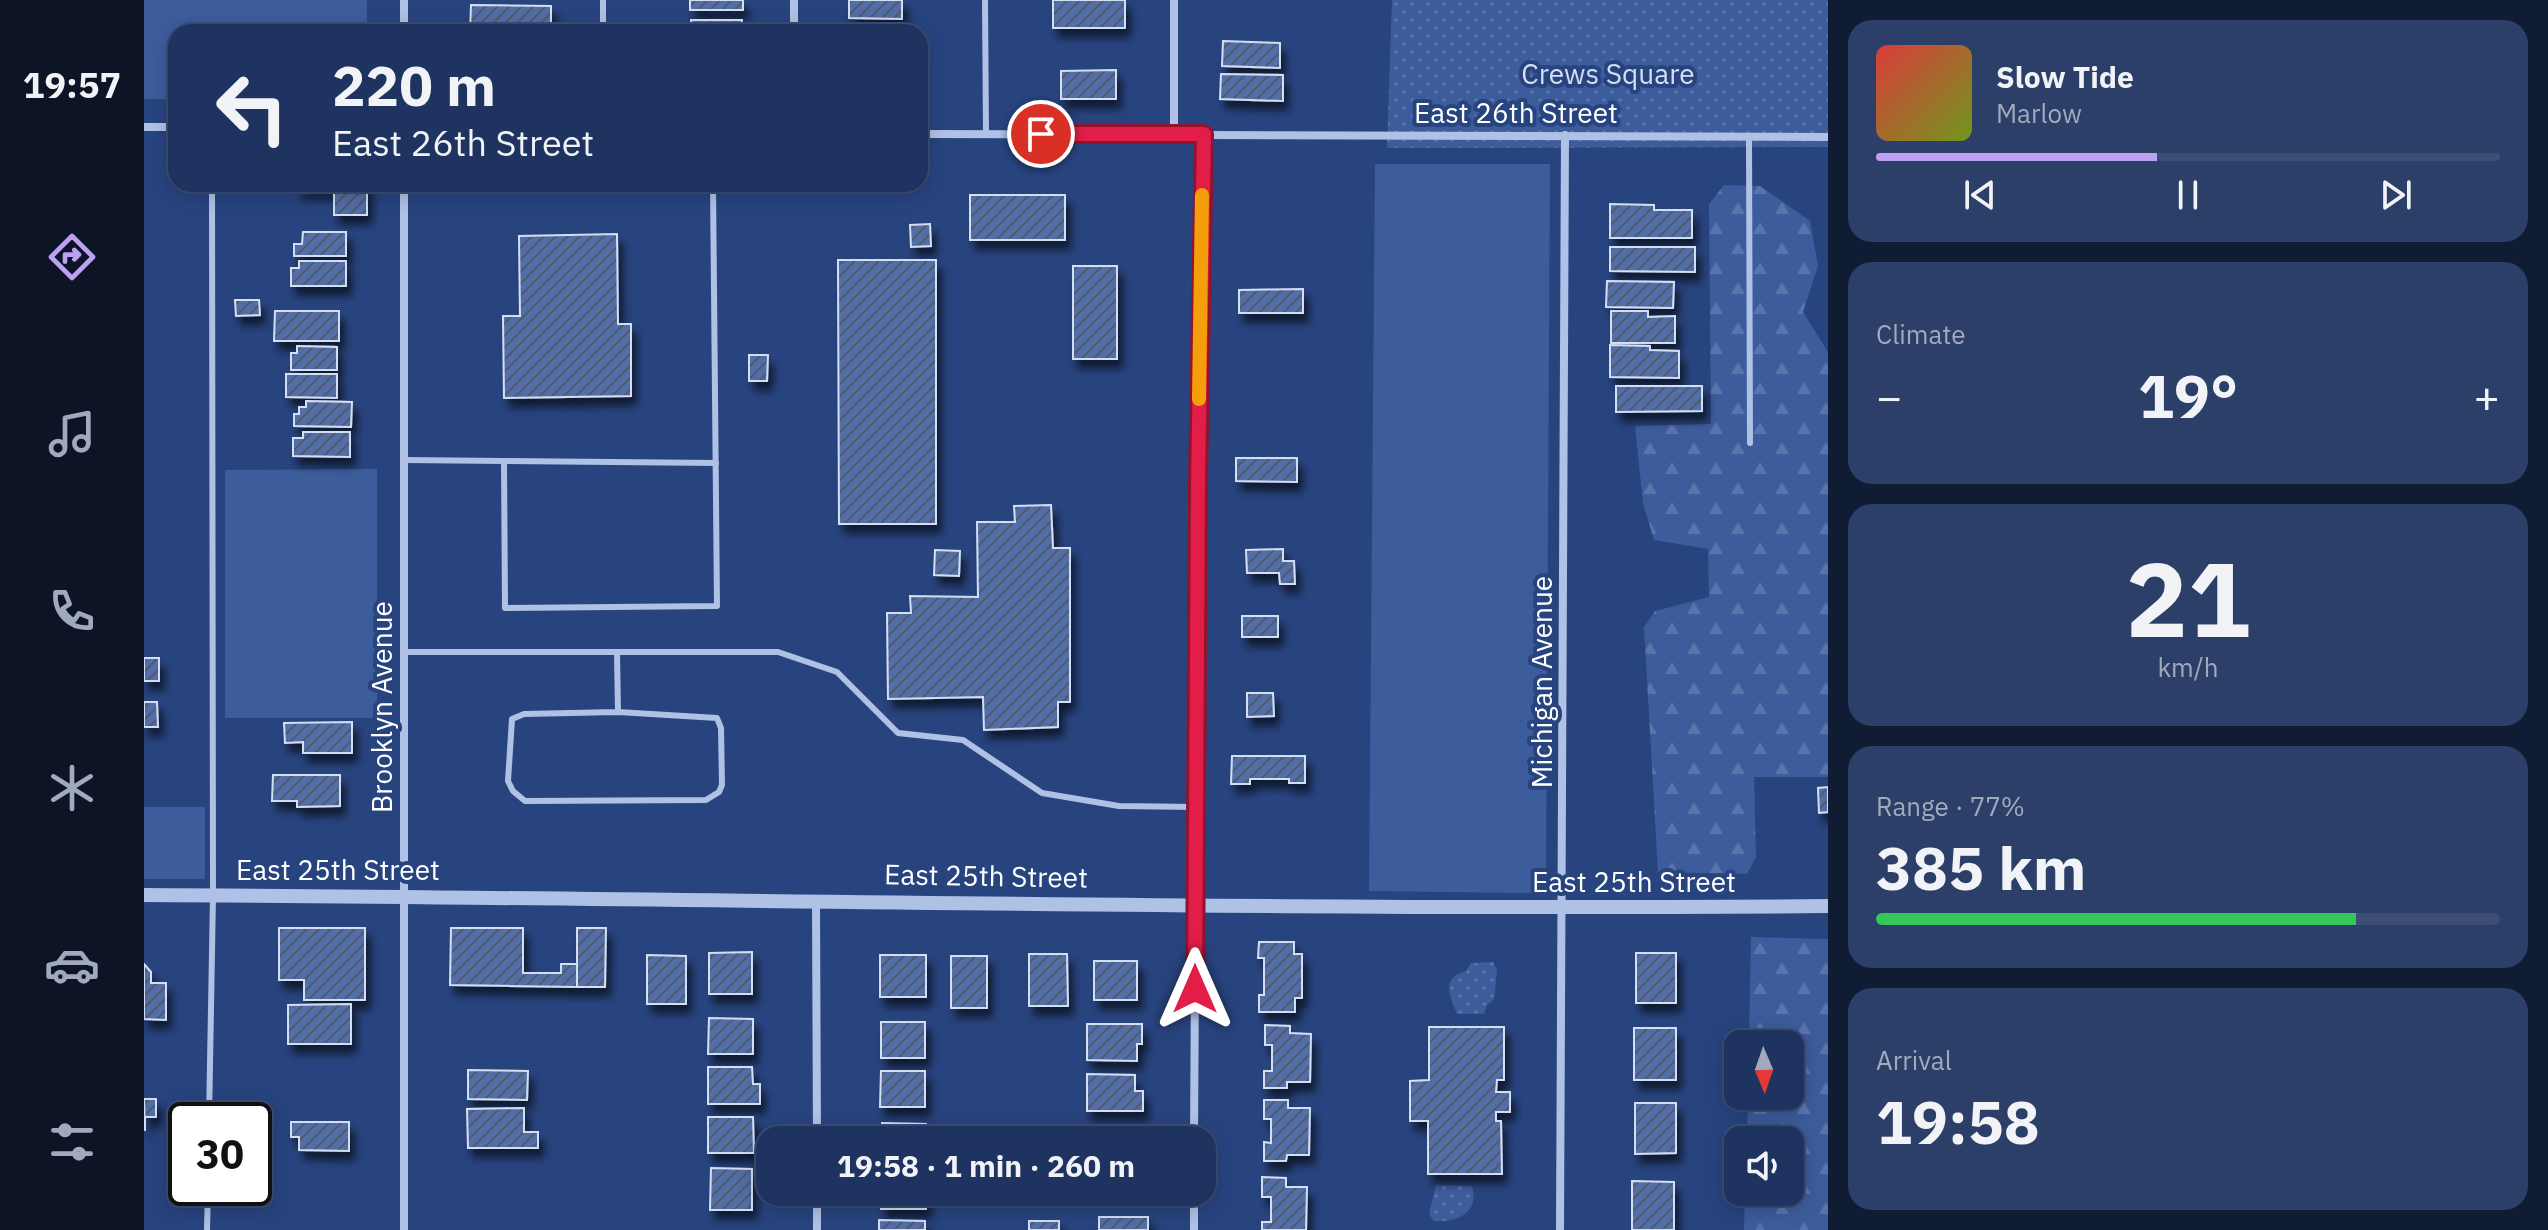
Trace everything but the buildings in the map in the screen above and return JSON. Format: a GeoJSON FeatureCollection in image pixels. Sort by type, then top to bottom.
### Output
{"type":"FeatureCollection","features":[{"type":"Feature","properties":{"kind":"street"},"geometry":{"type":"LineString","coordinates":[[404,0],[404,24]]}},
{"type":"Feature","properties":{"kind":"street"},"geometry":{"type":"LineString","coordinates":[[794,0],[794,24]]}},
{"type":"Feature","properties":{"kind":"street"},"geometry":{"type":"LineString","coordinates":[[928,134],[1174,135],[1174,0]]}},
{"type":"Feature","properties":{"kind":"street"},"geometry":{"type":"LineString","coordinates":[[144,127],[168,127]]}},
{"type":"Feature","properties":{"kind":"street"},"geometry":{"type":"LineString","coordinates":[[1194,1126],[1204,134]]}},
{"type":"Feature","properties":{"kind":"street","name":"East 26th Street"},"geometry":{"type":"LineString","coordinates":[[1174,135],[1828,137]]}},
{"type":"Feature","properties":{"kind":"street","name":"Michigan Avenue"},"geometry":{"type":"LineString","coordinates":[[1560,1230],[1565,135]]}},
{"type":"Feature","properties":{"kind":"street","name":"Brooklyn Avenue"},"geometry":{"type":"LineString","coordinates":[[404,192],[404,1230]]}},
{"type":"Feature","properties":{"kind":"street","name":"East 25th Street"},"geometry":{"type":"LineString","coordinates":[[144,895],[1563,909],[1828,906]]}},
{"type":"Feature","properties":{"kind":"street"},"geometry":{"type":"LineString","coordinates":[[816,900],[817,1126]]}},
{"type":"Feature","properties":{"kind":"street"},"geometry":{"type":"LineString","coordinates":[[817,1206],[817,1230]]}},
{"type":"Feature","properties":{"kind":"street"},"geometry":{"type":"LineString","coordinates":[[1194,1206],[1194,1230]]}},
{"type":"Feature","properties":{"kind":"lane"},"geometry":{"type":"LineString","coordinates":[[603,0],[603,24]]}},
{"type":"Feature","properties":{"kind":"lane"},"geometry":{"type":"LineString","coordinates":[[985,0],[986,134]]}},
{"type":"Feature","properties":{"kind":"lane"},"geometry":{"type":"LineString","coordinates":[[1749,137],[1750,443]]}},
{"type":"Feature","properties":{"kind":"lane"},"geometry":{"type":"LineString","coordinates":[[209,1102],[213,896],[212,192]]}},
{"type":"Feature","properties":{"kind":"lane"},"geometry":{"type":"LineString","coordinates":[[504,461],[505,608],[717,606],[713,192]]}},
{"type":"Feature","properties":{"kind":"lane"},"geometry":{"type":"LineString","coordinates":[[403,460],[716,463]]}},
{"type":"Feature","properties":{"kind":"lane"},"geometry":{"type":"LineString","coordinates":[[403,652],[778,652],[837,672],[898,733],[963,740],[1042,793],[1119,806],[1196,807]]}},
{"type":"Feature","properties":{"kind":"lane"},"geometry":{"type":"LineString","coordinates":[[617,652],[618,712]]}},
{"type":"Feature","properties":{"kind":"lane"},"geometry":{"type":"LineString","coordinates":[[618,712],[717,718],[721,728],[722,785],[719,792],[706,800],[525,801],[513,791],[508,781],[512,719],[524,714],[618,712]]}},
{"type":"Feature","properties":{"kind":"lane"},"geometry":{"type":"LineString","coordinates":[[207,1230],[208,1206]]}},
{"type":"Feature","properties":{"kind":"green space"},"geometry":{"type":"Polygon","coordinates":[[[144,0],[367,0],[367,24],[168,24],[168,99],[144,99],[144,0]]]}},
{"type":"Feature","properties":{"kind":"green space","name":"Crews Square"},"geometry":{"type":"Polygon","coordinates":[[[1392,0],[1828,0],[1828,147],[1387,148],[1392,0]]]}},
{"type":"Feature","properties":{"kind":"green space"},"geometry":{"type":"Polygon","coordinates":[[[1375,164],[1550,164],[1546,879],[1529,893],[1369,891],[1375,164]]]}},
{"type":"Feature","properties":{"kind":"green space"},"geometry":{"type":"Polygon","coordinates":[[[1724,185],[1760,186],[1810,221],[1818,266],[1803,312],[1828,352],[1828,777],[1754,777],[1756,857],[1747,874],[1658,872],[1644,627],[1655,611],[1709,597],[1708,549],[1654,540],[1643,503],[1635,426],[1711,424],[1709,204],[1724,185]]]}},
{"type":"Feature","properties":{"kind":"green space"},"geometry":{"type":"Polygon","coordinates":[[[377,469],[377,718],[225,718],[225,470],[377,469]]]}},
{"type":"Feature","properties":{"kind":"green space"},"geometry":{"type":"Polygon","coordinates":[[[144,807],[205,807],[205,879],[144,879],[144,807]]]}},
{"type":"Feature","properties":{"kind":"green space"},"geometry":{"type":"Polygon","coordinates":[[[1751,937],[1828,939],[1828,1230],[1744,1230],[1745,1206],[1804,1206],[1804,1126],[1747,1126],[1748,1110],[1804,1110],[1804,1030],[1749,1030],[1751,937]]]}},
{"type":"Feature","properties":{"kind":"green space"},"geometry":{"type":"Polygon","coordinates":[[[1493,962],[1497,970],[1494,999],[1487,1005],[1484,1014],[1457,1014],[1449,988],[1453,978],[1466,971],[1471,963],[1493,962]]]}},
{"type":"Feature","properties":{"kind":"green space"},"geometry":{"type":"Polygon","coordinates":[[[1436,1185],[1472,1186],[1474,1195],[1470,1209],[1458,1218],[1434,1221],[1429,1214],[1436,1185]]]}},
{"type":"Feature","properties":{"kind":"slow traffic"},"geometry":{"type":"LineString","coordinates":[[1199,399],[1202,195]]}},
{"type":"Feature","properties":{"kind":"route"},"geometry":{"type":"LineString","coordinates":[[1041,134],[1204,134],[1195,989]]}}]}
